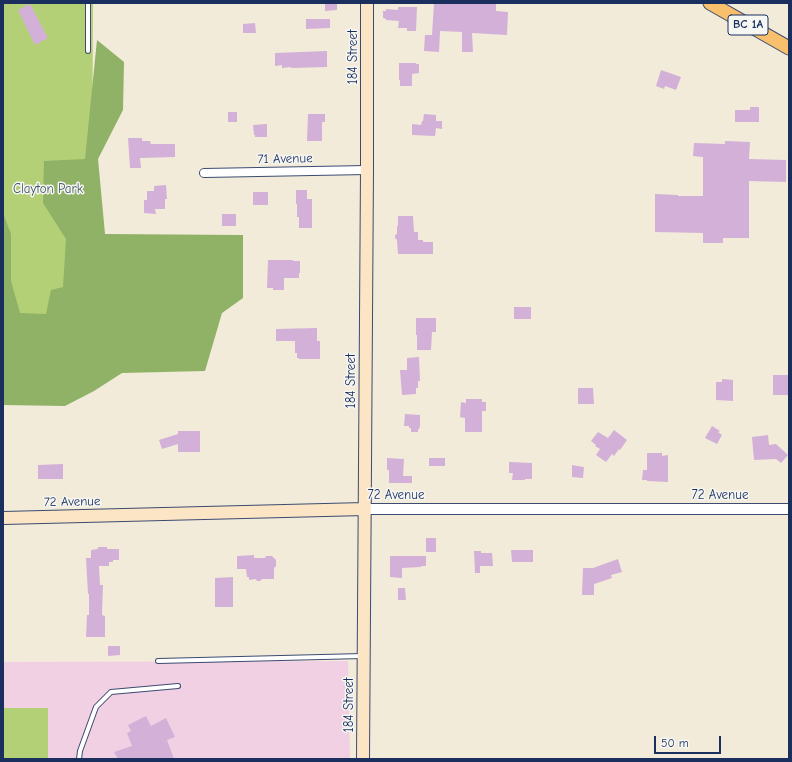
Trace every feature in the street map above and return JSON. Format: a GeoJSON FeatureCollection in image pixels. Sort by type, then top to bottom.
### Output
{"type":"FeatureCollection","features":[{"type":"Feature","properties":{"kind":"main road","name":"184 Street"},"geometry":{"type":"LineString","coordinates":[[363,759],[367,3]]}},
{"type":"Feature","properties":{"kind":"main road","name":"BC 1A"},"geometry":{"type":"LineString","coordinates":[[710,3],[789,48]]}},
{"type":"Feature","properties":{"kind":"main road","name":"72 Avenue"},"geometry":{"type":"LineString","coordinates":[[3,518],[365,509]]}},
{"type":"Feature","properties":{"kind":"street","name":"71 Avenue"},"geometry":{"type":"LineString","coordinates":[[204,173],[367,170]]}},
{"type":"Feature","properties":{"kind":"street","name":"72 Avenue"},"geometry":{"type":"LineString","coordinates":[[365,509],[789,509]]}},
{"type":"Feature","properties":{"kind":"lane"},"geometry":{"type":"LineString","coordinates":[[88,3],[88,51]]}},
{"type":"Feature","properties":{"kind":"lane"},"geometry":{"type":"LineString","coordinates":[[158,661],[363,656]]}},
{"type":"Feature","properties":{"kind":"lane"},"geometry":{"type":"LineString","coordinates":[[79,759],[80,751],[96,707],[111,692],[178,686]]}},
{"type":"Feature","properties":{"kind":"shaded area"},"geometry":{"type":"Polygon","coordinates":[[[348,661],[350,759],[3,759],[3,662],[348,661]]]}},
{"type":"Feature","properties":{"kind":"green space","name":"Clayton Park"},"geometry":{"type":"Polygon","coordinates":[[[3,3],[93,3],[91,374],[3,375],[3,3]]]}},
{"type":"Feature","properties":{"kind":"green space"},"geometry":{"type":"Polygon","coordinates":[[[97,40],[124,62],[123,110],[98,159],[105,234],[243,235],[243,298],[222,313],[205,371],[122,373],[94,391],[65,406],[3,405],[3,213],[11,234],[11,281],[20,313],[46,314],[51,290],[63,287],[66,239],[43,203],[44,161],[85,159],[97,40]]]}},
{"type":"Feature","properties":{"kind":"green space"},"geometry":{"type":"Polygon","coordinates":[[[3,708],[48,708],[48,759],[3,759],[3,708]]]}},
{"type":"Feature","properties":{"kind":"building"},"geometry":{"type":"Polygon","coordinates":[[[325,3],[337,3],[337,10],[325,11],[325,3]]]}},
{"type":"Feature","properties":{"kind":"building"},"geometry":{"type":"Polygon","coordinates":[[[434,3],[496,3],[496,11],[508,12],[507,35],[472,33],[473,52],[462,52],[462,32],[440,31],[439,52],[424,51],[425,35],[432,35],[434,3]]]}},
{"type":"Feature","properties":{"kind":"building"},"geometry":{"type":"Polygon","coordinates":[[[30,4],[48,38],[35,45],[18,10],[30,4]]]}},
{"type":"Feature","properties":{"kind":"building"},"geometry":{"type":"Polygon","coordinates":[[[398,7],[417,7],[416,31],[407,31],[407,28],[398,28],[399,21],[386,20],[383,18],[383,11],[386,11],[386,9],[398,10],[398,7]]]}},
{"type":"Feature","properties":{"kind":"building"},"geometry":{"type":"Polygon","coordinates":[[[306,19],[330,19],[330,28],[306,29],[306,19]]]}},
{"type":"Feature","properties":{"kind":"building"},"geometry":{"type":"Polygon","coordinates":[[[255,23],[256,33],[243,33],[243,24],[255,23]]]}},
{"type":"Feature","properties":{"kind":"building"},"geometry":{"type":"Polygon","coordinates":[[[327,51],[327,67],[282,68],[282,65],[275,66],[275,53],[327,51]]]}},
{"type":"Feature","properties":{"kind":"building"},"geometry":{"type":"Polygon","coordinates":[[[399,63],[419,64],[419,73],[412,74],[412,86],[400,86],[399,63]]]}},
{"type":"Feature","properties":{"kind":"building"},"geometry":{"type":"Polygon","coordinates":[[[661,70],[681,77],[676,90],[665,86],[664,89],[656,86],[661,70]]]}},
{"type":"Feature","properties":{"kind":"building"},"geometry":{"type":"Polygon","coordinates":[[[750,107],[759,107],[759,122],[735,122],[735,110],[750,110],[750,107]]]}},
{"type":"Feature","properties":{"kind":"building"},"geometry":{"type":"Polygon","coordinates":[[[228,112],[237,112],[237,122],[228,122],[228,112]]]}},
{"type":"Feature","properties":{"kind":"building"},"geometry":{"type":"Polygon","coordinates":[[[308,114],[325,114],[325,122],[322,122],[322,141],[307,141],[308,114]]]}},
{"type":"Feature","properties":{"kind":"building"},"geometry":{"type":"Polygon","coordinates":[[[424,114],[436,115],[436,121],[442,121],[442,129],[436,128],[435,136],[412,135],[412,124],[421,125],[424,114]]]}},
{"type":"Feature","properties":{"kind":"building"},"geometry":{"type":"Polygon","coordinates":[[[267,124],[267,137],[255,137],[253,125],[267,124]]]}},
{"type":"Feature","properties":{"kind":"building"},"geometry":{"type":"Polygon","coordinates":[[[128,138],[142,138],[142,141],[150,141],[151,144],[175,144],[175,157],[140,158],[141,168],[130,168],[128,138]]]}},
{"type":"Feature","properties":{"kind":"building"},"geometry":{"type":"Polygon","coordinates":[[[725,141],[750,142],[749,159],[786,160],[786,182],[749,181],[749,238],[723,238],[723,243],[703,243],[703,233],[655,232],[655,194],[703,196],[703,157],[693,156],[694,143],[725,144],[725,141]]]}},
{"type":"Feature","properties":{"kind":"building"},"geometry":{"type":"Polygon","coordinates":[[[166,185],[167,199],[165,199],[165,209],[155,209],[156,214],[144,213],[144,200],[147,200],[147,191],[154,191],[154,186],[166,185]]]}},
{"type":"Feature","properties":{"kind":"building"},"geometry":{"type":"Polygon","coordinates":[[[296,190],[307,190],[307,199],[312,199],[312,228],[299,228],[296,190]]]}},
{"type":"Feature","properties":{"kind":"building"},"geometry":{"type":"Polygon","coordinates":[[[253,192],[268,192],[268,205],[253,205],[253,192]]]}},
{"type":"Feature","properties":{"kind":"building"},"geometry":{"type":"Polygon","coordinates":[[[222,214],[236,214],[236,226],[222,226],[222,214]]]}},
{"type":"Feature","properties":{"kind":"building"},"geometry":{"type":"Polygon","coordinates":[[[398,216],[413,216],[414,232],[418,232],[418,240],[423,240],[423,242],[433,242],[433,254],[398,254],[395,235],[397,234],[398,216]]]}},
{"type":"Feature","properties":{"kind":"building"},"geometry":{"type":"Polygon","coordinates":[[[268,260],[300,261],[299,278],[284,278],[284,290],[273,290],[273,288],[267,288],[268,260]]]}},
{"type":"Feature","properties":{"kind":"building"},"geometry":{"type":"Polygon","coordinates":[[[514,307],[531,307],[531,319],[514,319],[514,307]]]}},
{"type":"Feature","properties":{"kind":"building"},"geometry":{"type":"Polygon","coordinates":[[[416,318],[436,318],[436,332],[432,332],[431,350],[417,350],[416,318]]]}},
{"type":"Feature","properties":{"kind":"building"},"geometry":{"type":"Polygon","coordinates":[[[317,328],[317,341],[320,341],[320,359],[299,359],[297,358],[297,353],[295,353],[295,341],[276,341],[276,329],[317,328]]]}},
{"type":"Feature","properties":{"kind":"building"},"geometry":{"type":"Polygon","coordinates":[[[419,357],[420,381],[418,381],[416,394],[402,395],[400,370],[407,370],[407,358],[419,357]]]}},
{"type":"Feature","properties":{"kind":"building"},"geometry":{"type":"Polygon","coordinates":[[[773,375],[789,375],[789,395],[773,395],[773,375]]]}},
{"type":"Feature","properties":{"kind":"building"},"geometry":{"type":"Polygon","coordinates":[[[722,379],[733,380],[733,401],[716,400],[716,382],[722,382],[722,379]]]}},
{"type":"Feature","properties":{"kind":"building"},"geometry":{"type":"Polygon","coordinates":[[[578,388],[593,388],[594,404],[578,404],[578,388]]]}},
{"type":"Feature","properties":{"kind":"building"},"geometry":{"type":"Polygon","coordinates":[[[466,399],[482,399],[482,402],[486,402],[486,411],[482,411],[482,432],[465,432],[465,418],[460,417],[461,402],[466,403],[466,399]]]}},
{"type":"Feature","properties":{"kind":"building"},"geometry":{"type":"Polygon","coordinates":[[[405,414],[420,415],[420,426],[418,432],[411,432],[411,428],[409,428],[409,426],[404,426],[405,414]]]}},
{"type":"Feature","properties":{"kind":"building"},"geometry":{"type":"Polygon","coordinates":[[[712,426],[720,431],[718,432],[722,435],[717,444],[705,438],[712,426]]]}},
{"type":"Feature","properties":{"kind":"building"},"geometry":{"type":"Polygon","coordinates":[[[614,430],[627,440],[620,450],[619,449],[614,456],[612,454],[606,462],[596,455],[600,449],[591,441],[598,432],[608,438],[614,430]]]}},
{"type":"Feature","properties":{"kind":"building"},"geometry":{"type":"Polygon","coordinates":[[[178,431],[200,431],[200,452],[178,452],[178,444],[162,449],[159,440],[178,434],[178,431]]]}},
{"type":"Feature","properties":{"kind":"building"},"geometry":{"type":"Polygon","coordinates":[[[768,435],[769,445],[776,444],[788,455],[781,463],[776,459],[754,460],[752,437],[768,435]]]}},
{"type":"Feature","properties":{"kind":"building"},"geometry":{"type":"Polygon","coordinates":[[[647,453],[662,453],[662,456],[668,455],[668,482],[642,480],[643,470],[647,470],[647,453]]]}},
{"type":"Feature","properties":{"kind":"building"},"geometry":{"type":"Polygon","coordinates":[[[387,458],[404,459],[403,476],[412,476],[412,483],[389,483],[387,458]]]}},
{"type":"Feature","properties":{"kind":"building"},"geometry":{"type":"Polygon","coordinates":[[[429,458],[445,458],[445,466],[429,466],[429,458]]]}},
{"type":"Feature","properties":{"kind":"building"},"geometry":{"type":"Polygon","coordinates":[[[509,462],[532,463],[532,479],[512,480],[513,473],[509,473],[509,462]]]}},
{"type":"Feature","properties":{"kind":"building"},"geometry":{"type":"Polygon","coordinates":[[[63,464],[63,479],[38,479],[38,465],[63,464]]]}},
{"type":"Feature","properties":{"kind":"building"},"geometry":{"type":"Polygon","coordinates":[[[572,465],[584,467],[583,478],[572,477],[572,465]]]}},
{"type":"Feature","properties":{"kind":"building"},"geometry":{"type":"Polygon","coordinates":[[[426,538],[436,538],[436,552],[426,552],[426,538]]]}},
{"type":"Feature","properties":{"kind":"building"},"geometry":{"type":"Polygon","coordinates":[[[98,547],[119,549],[119,560],[109,562],[109,566],[99,566],[100,585],[103,585],[102,615],[105,616],[105,637],[86,637],[87,615],[89,615],[89,594],[86,558],[91,558],[91,550],[98,549],[98,547]]]}},
{"type":"Feature","properties":{"kind":"building"},"geometry":{"type":"Polygon","coordinates":[[[511,550],[533,550],[533,562],[512,562],[511,550]]]}},
{"type":"Feature","properties":{"kind":"building"},"geometry":{"type":"Polygon","coordinates":[[[474,551],[481,551],[481,553],[492,553],[493,566],[480,566],[480,573],[475,573],[474,551]]]}},
{"type":"Feature","properties":{"kind":"building"},"geometry":{"type":"Polygon","coordinates":[[[254,555],[254,558],[265,558],[266,556],[272,556],[276,560],[274,579],[262,579],[260,581],[257,581],[256,579],[249,580],[246,569],[237,569],[237,556],[254,555]]]}},
{"type":"Feature","properties":{"kind":"building"},"geometry":{"type":"Polygon","coordinates":[[[390,556],[426,556],[426,566],[402,568],[402,578],[390,577],[390,556]]]}},
{"type":"Feature","properties":{"kind":"building"},"geometry":{"type":"Polygon","coordinates":[[[618,559],[622,572],[611,575],[612,578],[594,584],[594,595],[582,595],[583,568],[593,568],[618,559]]]}},
{"type":"Feature","properties":{"kind":"building"},"geometry":{"type":"Polygon","coordinates":[[[233,577],[233,607],[215,607],[215,578],[233,577]]]}},
{"type":"Feature","properties":{"kind":"building"},"geometry":{"type":"Polygon","coordinates":[[[398,588],[405,588],[406,600],[398,600],[398,588]]]}},
{"type":"Feature","properties":{"kind":"building"},"geometry":{"type":"Polygon","coordinates":[[[108,646],[120,646],[120,655],[108,656],[108,646]]]}},
{"type":"Feature","properties":{"kind":"building"},"geometry":{"type":"Polygon","coordinates":[[[146,716],[151,726],[166,718],[175,737],[167,740],[174,759],[118,759],[114,752],[132,746],[127,733],[131,731],[128,725],[146,716]]]}}]}
